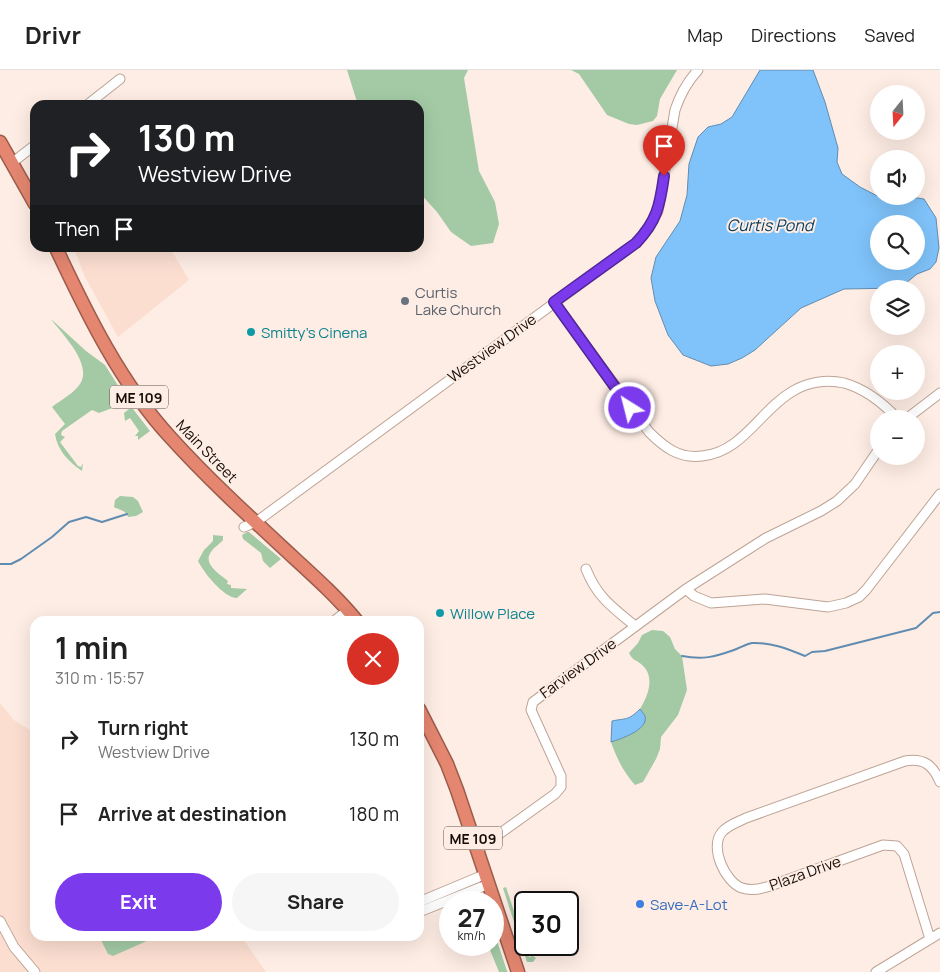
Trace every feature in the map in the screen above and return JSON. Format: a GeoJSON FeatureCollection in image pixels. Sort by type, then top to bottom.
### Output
{"type":"FeatureCollection","features":[{"type":"Feature","properties":{"kind":"highway"},"geometry":{"type":"LineString","coordinates":[[0,142],[30,194]]}},
{"type":"Feature","properties":{"kind":"highway","name":"Main Street"},"geometry":{"type":"LineString","coordinates":[[58,252],[96,328],[116,362],[169,437],[250,524],[318,579],[353,616]]}},
{"type":"Feature","properties":{"kind":"highway","name":"ME 109"},"geometry":{"type":"LineString","coordinates":[[424,719],[447,764],[488,879],[518,972]]}},
{"type":"Feature","properties":{"kind":"street","name":"Westview Drive"},"geometry":{"type":"LineString","coordinates":[[250,524],[636,243],[653,222],[658,211],[662,195],[671,124],[680,96],[689,80],[698,70]]}},
{"type":"Feature","properties":{"kind":"street"},"geometry":{"type":"LineString","coordinates":[[93,100],[120,79]]}},
{"type":"Feature","properties":{"kind":"street"},"geometry":{"type":"LineString","coordinates":[[13,162],[30,149]]}},
{"type":"Feature","properties":{"kind":"street"},"geometry":{"type":"LineString","coordinates":[[554,302],[649,432],[669,449],[681,455],[705,456],[724,450],[740,440],[781,399],[800,387],[814,382],[834,382],[860,389],[888,410]]}},
{"type":"Feature","properties":{"kind":"street"},"geometry":{"type":"LineString","coordinates":[[918,410],[940,393]]}},
{"type":"Feature","properties":{"kind":"street","name":"Farview Drive"},"geometry":{"type":"LineString","coordinates":[[477,850],[555,794],[561,787],[561,776],[531,710],[533,702],[686,589],[766,538],[837,501],[858,481],[870,463]]}},
{"type":"Feature","properties":{"kind":"street"},"geometry":{"type":"LineString","coordinates":[[686,589],[694,596],[711,603],[765,599],[823,607],[846,604],[859,597],[866,590],[940,494]]}},
{"type":"Feature","properties":{"kind":"street"},"geometry":{"type":"LineString","coordinates":[[586,569],[592,585],[601,597],[635,626]]}},
{"type":"Feature","properties":{"kind":"street"},"geometry":{"type":"LineString","coordinates":[[340,616],[348,610]]}},
{"type":"Feature","properties":{"kind":"street","name":"Plaza Drive"},"geometry":{"type":"LineString","coordinates":[[930,939],[904,854],[897,846],[883,845],[770,886],[750,890],[741,888],[728,879],[721,863],[717,844],[718,837],[724,830],[746,818],[905,761],[914,759],[925,762],[936,772],[940,782]]}},
{"type":"Feature","properties":{"kind":"street"},"geometry":{"type":"LineString","coordinates":[[424,900],[488,879]]}},
{"type":"Feature","properties":{"kind":"street"},"geometry":{"type":"LineString","coordinates":[[424,910],[488,879]]}},
{"type":"Feature","properties":{"kind":"street"},"geometry":{"type":"LineString","coordinates":[[0,921],[14,947],[35,972]]}},
{"type":"Feature","properties":{"kind":"street"},"geometry":{"type":"LineString","coordinates":[[876,972],[940,932]]}},
{"type":"Feature","properties":{"kind":"shaded area"},"geometry":{"type":"Polygon","coordinates":[[[75,252],[172,252],[189,280],[118,337],[84,275],[75,252]]]}},
{"type":"Feature","properties":{"kind":"shaded area"},"geometry":{"type":"Polygon","coordinates":[[[0,703],[14,720],[30,730],[30,941],[244,941],[266,972],[0,972],[0,703]]]}},
{"type":"Feature","properties":{"kind":"green space"},"geometry":{"type":"Polygon","coordinates":[[[347,70],[468,70],[464,78],[479,171],[495,202],[499,224],[493,243],[471,246],[451,232],[424,198],[424,100],[356,100],[347,70]]]}},
{"type":"Feature","properties":{"kind":"green space"},"geometry":{"type":"Polygon","coordinates":[[[571,70],[677,70],[660,99],[657,116],[653,121],[637,125],[629,124],[607,115],[579,74],[571,70]]]}},
{"type":"Feature","properties":{"kind":"green space"},"geometry":{"type":"Polygon","coordinates":[[[51,319],[86,351],[105,365],[124,395],[123,400],[115,407],[99,413],[92,410],[62,431],[61,435],[65,437],[60,442],[78,466],[81,467],[83,463],[82,471],[68,460],[58,445],[55,434],[65,424],[52,407],[80,384],[83,376],[82,368],[75,350],[51,319]]]}},
{"type":"Feature","properties":{"kind":"green space"},"geometry":{"type":"Polygon","coordinates":[[[129,409],[133,409],[150,431],[138,440],[138,436],[135,436],[139,431],[130,418],[125,421],[124,413],[129,409]]]}},
{"type":"Feature","properties":{"kind":"green space"},"geometry":{"type":"Polygon","coordinates":[[[120,496],[133,497],[138,501],[143,512],[136,516],[128,517],[124,512],[114,507],[115,500],[120,496]]]}},
{"type":"Feature","properties":{"kind":"green space"},"geometry":{"type":"Polygon","coordinates":[[[247,532],[281,559],[270,568],[263,561],[261,553],[243,539],[242,535],[247,532]]]}},
{"type":"Feature","properties":{"kind":"green space"},"geometry":{"type":"Polygon","coordinates":[[[213,535],[223,536],[223,540],[211,552],[209,556],[210,565],[228,581],[227,584],[231,585],[231,588],[247,589],[237,598],[226,594],[210,578],[198,561],[204,550],[213,541],[213,535]]]}},
{"type":"Feature","properties":{"kind":"green space"},"geometry":{"type":"Polygon","coordinates":[[[652,630],[663,631],[670,637],[675,649],[682,656],[687,690],[678,715],[661,737],[660,749],[656,759],[643,782],[635,785],[621,765],[611,742],[638,730],[645,721],[645,716],[640,709],[648,692],[648,674],[646,669],[633,659],[629,653],[642,635],[652,630]]]}},
{"type":"Feature","properties":{"kind":"green space"},"geometry":{"type":"Polygon","coordinates":[[[506,887],[514,911],[514,922],[504,891],[503,888],[506,887]]]}},
{"type":"Feature","properties":{"kind":"green space"},"geometry":{"type":"Polygon","coordinates":[[[102,941],[147,941],[113,956],[108,954],[102,941]]]}},
{"type":"Feature","properties":{"kind":"green space"},"geometry":{"type":"Polygon","coordinates":[[[492,956],[502,956],[508,972],[499,972],[492,956]]]}},
{"type":"Feature","properties":{"kind":"green space"},"geometry":{"type":"Polygon","coordinates":[[[525,956],[536,958],[533,962],[527,962],[525,956]]]}},
{"type":"Feature","properties":{"kind":"water","name":"Curtis Pond"},"geometry":{"type":"Polygon","coordinates":[[[760,70],[813,70],[825,102],[838,148],[837,162],[842,174],[870,192],[870,205],[925,205],[925,201],[936,218],[939,248],[936,262],[930,269],[917,274],[910,280],[870,280],[870,289],[844,289],[801,308],[755,350],[728,364],[711,366],[683,355],[668,335],[655,301],[651,278],[656,257],[680,221],[687,195],[689,164],[698,137],[708,127],[721,124],[732,117],[760,70]]]}},
{"type":"Feature","properties":{"kind":"water"},"geometry":{"type":"Polygon","coordinates":[[[640,709],[645,716],[643,726],[621,739],[611,742],[612,721],[630,717],[640,709]]]}},
{"type":"Feature","properties":{"kind":"waterway"},"geometry":{"type":"LineString","coordinates":[[0,564],[11,564],[21,559],[52,537],[69,522],[86,517],[102,522],[127,514]]}},
{"type":"Feature","properties":{"kind":"waterway"},"geometry":{"type":"LineString","coordinates":[[682,656],[696,658],[714,656],[752,643],[779,646],[805,656],[812,652],[825,651],[916,628],[933,613],[940,612]]}},
{"type":"Feature","properties":{"kind":"place","name":"Curtis Lake Church"},"geometry":{"type":"Point","coordinates":[405,301]}},
{"type":"Feature","properties":{"kind":"place","name":"Smitty's Cinena"},"geometry":{"type":"Point","coordinates":[251,332]}},
{"type":"Feature","properties":{"kind":"place","name":"Willow Place"},"geometry":{"type":"Point","coordinates":[440,613]}},
{"type":"Feature","properties":{"kind":"place","name":"Save-A-Lot"},"geometry":{"type":"Point","coordinates":[640,904]}},
{"type":"Feature","properties":{"kind":"route"},"geometry":{"type":"LineString","coordinates":[[630,408],[554,302],[643,236],[656,217],[662,195],[664,176]]}}]}
